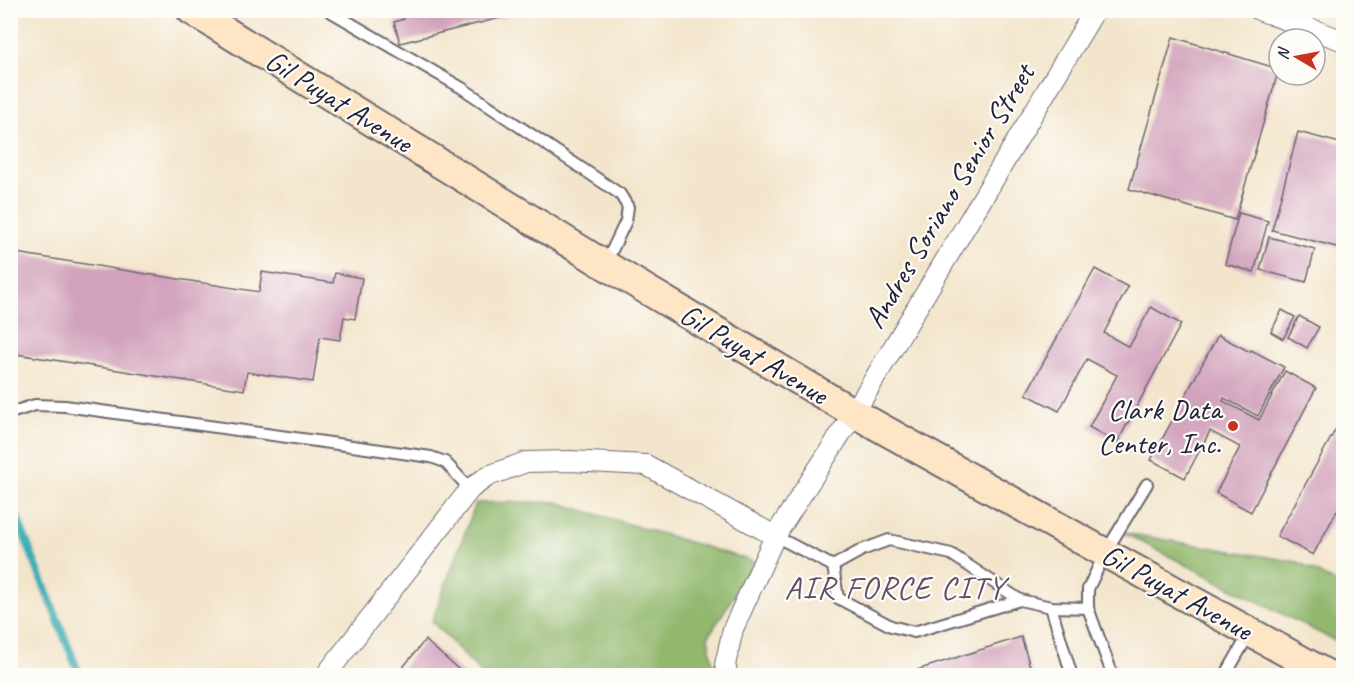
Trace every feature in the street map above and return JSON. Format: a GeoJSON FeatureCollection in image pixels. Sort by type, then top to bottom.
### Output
{"type":"FeatureCollection","features":[{"type":"Feature","properties":{"kind":"main road","name":"Gil Puyat Avenue"},"geometry":{"type":"LineString","coordinates":[[191,10],[605,265],[854,413],[1330,675]]}},
{"type":"Feature","properties":{"kind":"street","name":"Andres Soriano Senior Street"},"geometry":{"type":"LineString","coordinates":[[728,675],[725,665],[734,629],[775,536],[854,413],[1095,10]]}},
{"type":"Feature","properties":{"kind":"street"},"geometry":{"type":"LineString","coordinates":[[1259,10],[1344,41]]}},
{"type":"Feature","properties":{"kind":"street"},"geometry":{"type":"LineString","coordinates":[[325,675],[470,489],[488,476],[526,462],[570,461],[646,465],[775,536]]}},
{"type":"Feature","properties":{"kind":"lane"},"geometry":{"type":"LineString","coordinates":[[328,10],[462,88],[620,194],[628,207],[626,221],[605,265]]}},
{"type":"Feature","properties":{"kind":"lane"},"geometry":{"type":"LineString","coordinates":[[10,413],[35,405],[65,406],[431,457],[445,462],[470,489]]}},
{"type":"Feature","properties":{"kind":"lane"},"geometry":{"type":"LineString","coordinates":[[1113,675],[1088,608],[1088,590],[1105,553],[1147,484]]}},
{"type":"Feature","properties":{"kind":"lane"},"geometry":{"type":"LineString","coordinates":[[775,536],[833,566]]}},
{"type":"Feature","properties":{"kind":"lane"},"geometry":{"type":"LineString","coordinates":[[833,566],[862,550],[890,540],[951,554],[1020,600],[1051,607],[1088,608]]}},
{"type":"Feature","properties":{"kind":"lane"},"geometry":{"type":"LineString","coordinates":[[833,566],[838,598],[891,626],[914,632],[1020,600]]}},
{"type":"Feature","properties":{"kind":"lane"},"geometry":{"type":"LineString","coordinates":[[1051,607],[1072,675]]}},
{"type":"Feature","properties":{"kind":"lane"},"geometry":{"type":"LineString","coordinates":[[1225,675],[1250,632]]}},
{"type":"Feature","properties":{"kind":"green space"},"geometry":{"type":"Polygon","coordinates":[[[556,502],[755,562],[708,637],[715,675],[481,675],[432,621],[476,503],[556,502]]]}},
{"type":"Feature","properties":{"kind":"green space"},"geometry":{"type":"Polygon","coordinates":[[[1124,533],[1298,562],[1343,587],[1343,645],[1124,533]]]}},
{"type":"Feature","properties":{"kind":"building"},"geometry":{"type":"Polygon","coordinates":[[[402,10],[507,10],[508,16],[400,43],[394,22],[404,19],[402,10]]]}},
{"type":"Feature","properties":{"kind":"building"},"geometry":{"type":"Polygon","coordinates":[[[1173,37],[1267,65],[1267,87],[1274,87],[1235,220],[1129,189],[1173,37]]]}},
{"type":"Feature","properties":{"kind":"building"},"geometry":{"type":"Polygon","coordinates":[[[1298,132],[1344,144],[1344,249],[1272,230],[1298,132]]]}},
{"type":"Feature","properties":{"kind":"building"},"geometry":{"type":"Polygon","coordinates":[[[1239,213],[1268,221],[1254,272],[1225,264],[1239,213]]]}},
{"type":"Feature","properties":{"kind":"building"},"geometry":{"type":"Polygon","coordinates":[[[1269,237],[1315,249],[1306,282],[1260,270],[1269,237]]]}},
{"type":"Feature","properties":{"kind":"building"},"geometry":{"type":"Polygon","coordinates":[[[10,252],[259,292],[262,272],[333,283],[335,273],[362,278],[355,319],[344,317],[340,340],[320,337],[313,382],[247,372],[244,390],[10,353],[10,252]]]}},
{"type":"Feature","properties":{"kind":"building","name":"Clark Data Center, Inc."},"geometry":{"type":"Polygon","coordinates":[[[1095,269],[1128,287],[1104,333],[1129,347],[1151,307],[1181,324],[1117,443],[1089,427],[1117,375],[1087,359],[1059,411],[1026,394],[1095,269]]]}},
{"type":"Feature","properties":{"kind":"building"},"geometry":{"type":"Polygon","coordinates":[[[1282,310],[1295,317],[1283,339],[1271,332],[1282,310]]]}},
{"type":"Feature","properties":{"kind":"building"},"geometry":{"type":"Polygon","coordinates":[[[1299,316],[1319,327],[1307,348],[1288,337],[1299,316]]]}},
{"type":"Feature","properties":{"kind":"building","name":"Clark Data Center, Inc."},"geometry":{"type":"Polygon","coordinates":[[[1218,335],[1284,367],[1258,416],[1224,398],[1223,401],[1259,420],[1285,371],[1316,388],[1251,512],[1216,493],[1240,447],[1210,431],[1185,478],[1151,460],[1218,335]]]}},
{"type":"Feature","properties":{"kind":"building"},"geometry":{"type":"Polygon","coordinates":[[[1344,414],[1344,512],[1338,509],[1313,555],[1277,536],[1344,414]]]}},
{"type":"Feature","properties":{"kind":"building"},"geometry":{"type":"Polygon","coordinates":[[[1021,637],[1033,676],[901,676],[901,675],[1021,637]]]}},
{"type":"Feature","properties":{"kind":"building"},"geometry":{"type":"Polygon","coordinates":[[[425,640],[466,676],[396,676],[425,640]]]}},
{"type":"Feature","properties":{"kind":"waterway"},"geometry":{"type":"LineString","coordinates":[[10,500],[80,676]]}},
{"type":"Feature","properties":{"kind":"place","name":"Clark Data Center, Inc."},"geometry":{"type":"Point","coordinates":[1233,426]}},
{"type":"Feature","properties":{"kind":"district","name":"AIR FORCE CITY"},"geometry":{"type":"Point","coordinates":[895,587]}}]}
